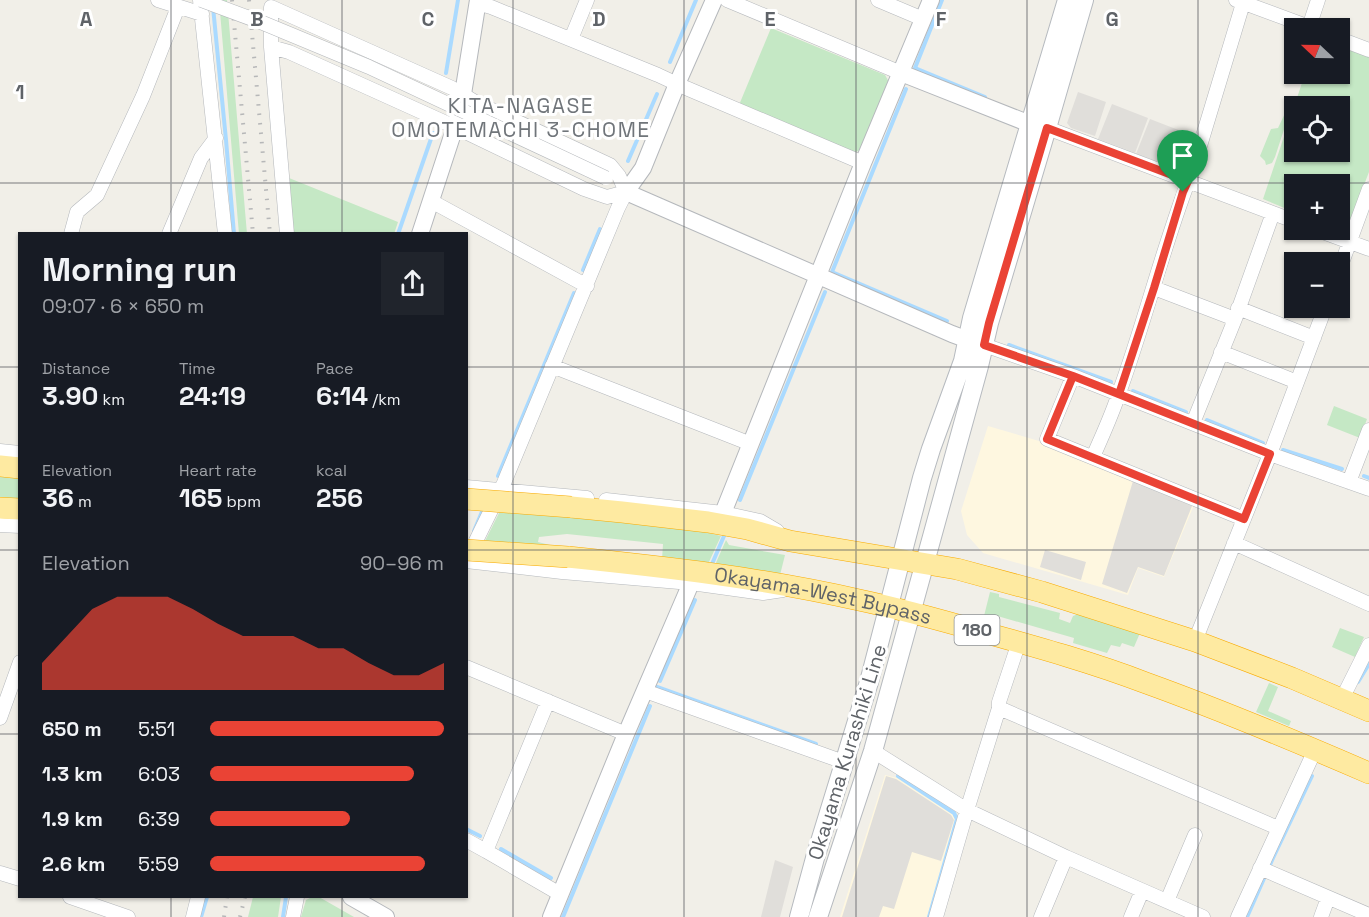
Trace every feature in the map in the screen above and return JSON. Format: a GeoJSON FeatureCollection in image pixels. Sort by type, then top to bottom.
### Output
{"type":"FeatureCollection","features":[{"type":"Feature","properties":{"kind":"highway"},"geometry":{"type":"LineString","coordinates":[[0,466],[18,468]]}},
{"type":"Feature","properties":{"kind":"highway"},"geometry":{"type":"LineString","coordinates":[[468,499],[571,507],[708,522],[747,529],[790,541],[957,569],[1042,592],[1195,641],[1292,678],[1369,711]]}},
{"type":"Feature","properties":{"kind":"highway"},"geometry":{"type":"LineString","coordinates":[[0,508],[18,509]]}},
{"type":"Feature","properties":{"kind":"highway","name":"Okayama-West Bypass"},"geometry":{"type":"LineString","coordinates":[[468,550],[678,568],[800,588],[889,607],[1100,667],[1154,686],[1369,773]]}},
{"type":"Feature","properties":{"kind":"main road","name":"Okayama Kurashiki Line"},"geometry":{"type":"LineString","coordinates":[[1039,126],[1067,0]]}},
{"type":"Feature","properties":{"kind":"main road","name":"Okayama Kurashiki Line"},"geometry":{"type":"LineString","coordinates":[[818,917],[873,751],[979,366],[972,318],[1084,0]]}},
{"type":"Feature","properties":{"kind":"main road","name":"Okayama Kurashiki Line"},"geometry":{"type":"LineString","coordinates":[[799,917],[869,682],[922,478],[963,361],[976,342]]}},
{"type":"Feature","properties":{"kind":"street"},"geometry":{"type":"LineString","coordinates":[[158,0],[178,7],[201,5],[263,23],[369,68],[606,178],[626,192],[952,334],[1073,376],[1270,454],[1369,489]]}},
{"type":"Feature","properties":{"kind":"street"},"geometry":{"type":"LineString","coordinates":[[571,39],[587,0]]}},
{"type":"Feature","properties":{"kind":"street"},"geometry":{"type":"LineString","coordinates":[[468,557],[501,490],[618,208],[626,192],[644,168],[677,84],[714,0]]}},
{"type":"Feature","properties":{"kind":"street"},"geometry":{"type":"LineString","coordinates":[[727,0],[901,73],[1284,217]]}},
{"type":"Feature","properties":{"kind":"street"},"geometry":{"type":"LineString","coordinates":[[878,0],[923,19]]}},
{"type":"Feature","properties":{"kind":"street"},"geometry":{"type":"LineString","coordinates":[[723,513],[931,0]]}},
{"type":"Feature","properties":{"kind":"street"},"geometry":{"type":"LineString","coordinates":[[1314,18],[1318,0]]}},
{"type":"Feature","properties":{"kind":"street"},"geometry":{"type":"LineString","coordinates":[[1093,457],[1119,394],[1154,288],[1241,1],[1285,18]]}},
{"type":"Feature","properties":{"kind":"street"},"geometry":{"type":"LineString","coordinates":[[421,232],[455,127],[463,94],[478,2],[863,163]]}},
{"type":"Feature","properties":{"kind":"street"},"geometry":{"type":"LineString","coordinates":[[201,5],[225,232]]}},
{"type":"Feature","properties":{"kind":"street"},"geometry":{"type":"LineString","coordinates":[[72,232],[77,212],[97,195],[143,96],[178,7]]}},
{"type":"Feature","properties":{"kind":"street"},"geometry":{"type":"LineString","coordinates":[[287,232],[271,47],[271,7],[463,94],[475,102],[610,165],[619,176],[626,192]]}},
{"type":"Feature","properties":{"kind":"street"},"geometry":{"type":"LineString","coordinates":[[1350,43],[1369,50]]}},
{"type":"Feature","properties":{"kind":"street"},"geometry":{"type":"LineString","coordinates":[[271,47],[289,52],[455,127],[584,189],[607,197],[626,192]]}},
{"type":"Feature","properties":{"kind":"street"},"geometry":{"type":"LineString","coordinates":[[170,232],[201,159],[216,138]]}},
{"type":"Feature","properties":{"kind":"street"},"geometry":{"type":"LineString","coordinates":[[1346,252],[1369,189]]}},
{"type":"Feature","properties":{"kind":"street"},"geometry":{"type":"LineString","coordinates":[[431,201],[587,286]]}},
{"type":"Feature","properties":{"kind":"street"},"geometry":{"type":"LineString","coordinates":[[1193,423],[1237,314],[1273,213]]}},
{"type":"Feature","properties":{"kind":"street"},"geometry":{"type":"LineString","coordinates":[[1344,240],[1369,249]]}},
{"type":"Feature","properties":{"kind":"street"},"geometry":{"type":"LineString","coordinates":[[1154,288],[1314,338]]}},
{"type":"Feature","properties":{"kind":"street"},"geometry":{"type":"LineString","coordinates":[[1195,641],[1321,318]]}},
{"type":"Feature","properties":{"kind":"street"},"geometry":{"type":"LineString","coordinates":[[1221,352],[1297,382]]}},
{"type":"Feature","properties":{"kind":"street"},"geometry":{"type":"LineString","coordinates":[[552,366],[751,444]]}},
{"type":"Feature","properties":{"kind":"street"},"geometry":{"type":"LineString","coordinates":[[1073,376],[1047,439],[1244,519]]}},
{"type":"Feature","properties":{"kind":"street"},"geometry":{"type":"LineString","coordinates":[[1350,482],[1369,430]]}},
{"type":"Feature","properties":{"kind":"street"},"geometry":{"type":"LineString","coordinates":[[0,451],[18,453]]}},
{"type":"Feature","properties":{"kind":"street"},"geometry":{"type":"LineString","coordinates":[[468,488],[723,513],[760,521],[774,528],[790,541]]}},
{"type":"Feature","properties":{"kind":"street"},"geometry":{"type":"LineString","coordinates":[[0,525],[18,526]]}},
{"type":"Feature","properties":{"kind":"street"},"geometry":{"type":"LineString","coordinates":[[1234,543],[1369,604]]}},
{"type":"Feature","properties":{"kind":"street"},"geometry":{"type":"LineString","coordinates":[[468,561],[691,583],[763,593],[800,588]]}},
{"type":"Feature","properties":{"kind":"street"},"geometry":{"type":"LineString","coordinates":[[551,917],[691,583]]}},
{"type":"Feature","properties":{"kind":"street"},"geometry":{"type":"LineString","coordinates":[[936,917],[1018,642]]}},
{"type":"Feature","properties":{"kind":"street"},"geometry":{"type":"LineString","coordinates":[[1342,699],[1369,645]]}},
{"type":"Feature","properties":{"kind":"street"},"geometry":{"type":"LineString","coordinates":[[0,718],[18,668]]}},
{"type":"Feature","properties":{"kind":"street"},"geometry":{"type":"LineString","coordinates":[[468,668],[626,734]]}},
{"type":"Feature","properties":{"kind":"street"},"geometry":{"type":"LineString","coordinates":[[645,691],[844,762]]}},
{"type":"Feature","properties":{"kind":"street"},"geometry":{"type":"LineString","coordinates":[[486,851],[548,701]]}},
{"type":"Feature","properties":{"kind":"street"},"geometry":{"type":"LineString","coordinates":[[999,708],[1278,828]]}},
{"type":"Feature","properties":{"kind":"street"},"geometry":{"type":"LineString","coordinates":[[1238,917],[1265,870],[1278,828],[1315,750]]}},
{"type":"Feature","properties":{"kind":"street"},"geometry":{"type":"LineString","coordinates":[[873,751],[967,810],[1066,857],[1203,917]]}},
{"type":"Feature","properties":{"kind":"street"},"geometry":{"type":"LineString","coordinates":[[1167,901],[1195,835]]}},
{"type":"Feature","properties":{"kind":"street"},"geometry":{"type":"LineString","coordinates":[[468,841],[560,894]]}},
{"type":"Feature","properties":{"kind":"street"},"geometry":{"type":"LineString","coordinates":[[1041,917],[1066,857]]}},
{"type":"Feature","properties":{"kind":"street"},"geometry":{"type":"LineString","coordinates":[[1265,870],[1369,915]]}},
{"type":"Feature","properties":{"kind":"street"},"geometry":{"type":"LineString","coordinates":[[0,873],[18,878]]}},
{"type":"Feature","properties":{"kind":"street"},"geometry":{"type":"LineString","coordinates":[[1131,917],[1142,891]]}},
{"type":"Feature","properties":{"kind":"street"},"geometry":{"type":"LineString","coordinates":[[73,898],[128,917]]}},
{"type":"Feature","properties":{"kind":"street"},"geometry":{"type":"LineString","coordinates":[[193,917],[198,898]]}},
{"type":"Feature","properties":{"kind":"street"},"geometry":{"type":"LineString","coordinates":[[293,917],[297,898]]}},
{"type":"Feature","properties":{"kind":"street"},"geometry":{"type":"LineString","coordinates":[[353,898],[386,917]]}},
{"type":"Feature","properties":{"kind":"street"},"geometry":{"type":"LineString","coordinates":[[1321,917],[1328,898]]}},
{"type":"Feature","properties":{"kind":"shaded area"},"geometry":{"type":"Polygon","coordinates":[[[1078,92],[1106,102],[1095,136],[1071,128],[1067,123],[1078,92]]]}},
{"type":"Feature","properties":{"kind":"shaded area"},"geometry":{"type":"Polygon","coordinates":[[[1112,104],[1148,118],[1135,153],[1098,139],[1112,104]]]}},
{"type":"Feature","properties":{"kind":"shaded area"},"geometry":{"type":"Polygon","coordinates":[[[1150,119],[1194,136],[1181,168],[1178,169],[1136,154],[1150,119]]]}},
{"type":"Feature","properties":{"kind":"shaded area"},"geometry":{"type":"Polygon","coordinates":[[[988,426],[1039,441],[1194,505],[1164,577],[1138,568],[1128,595],[983,553],[967,535],[961,511],[988,426]]]}},
{"type":"Feature","properties":{"kind":"shaded area"},"geometry":{"type":"Polygon","coordinates":[[[1133,481],[1192,506],[1164,576],[1138,567],[1127,593],[1102,584],[1133,481]]]}},
{"type":"Feature","properties":{"kind":"shaded area"},"geometry":{"type":"Polygon","coordinates":[[[1045,550],[1086,562],[1081,580],[1040,567],[1045,550]]]}},
{"type":"Feature","properties":{"kind":"shaded area"},"geometry":{"type":"Polygon","coordinates":[[[885,775],[898,778],[952,813],[955,819],[927,917],[840,917],[885,775]]]}},
{"type":"Feature","properties":{"kind":"shaded area"},"geometry":{"type":"Polygon","coordinates":[[[886,776],[896,779],[951,815],[954,820],[941,861],[912,852],[894,909],[883,906],[879,917],[842,917],[886,776]]]}},
{"type":"Feature","properties":{"kind":"shaded area"},"geometry":{"type":"Polygon","coordinates":[[[775,860],[793,867],[780,917],[761,917],[775,860]]]}},
{"type":"Feature","properties":{"kind":"green space"},"geometry":{"type":"Polygon","coordinates":[[[219,0],[227,0],[247,232],[239,232],[219,0]]]}},
{"type":"Feature","properties":{"kind":"green space"},"geometry":{"type":"Polygon","coordinates":[[[771,28],[885,75],[889,82],[862,149],[854,153],[739,105],[771,28]]]}},
{"type":"Feature","properties":{"kind":"green space"},"geometry":{"type":"Polygon","coordinates":[[[1350,50],[1369,57],[1369,172],[1350,221],[1350,174],[1284,174],[1284,208],[1263,199],[1284,137],[1284,162],[1350,162],[1350,96],[1297,96],[1302,84],[1350,84],[1350,50]]]}},
{"type":"Feature","properties":{"kind":"green space"},"geometry":{"type":"Polygon","coordinates":[[[1284,115],[1284,129],[1275,157],[1272,163],[1266,165],[1260,156],[1271,129],[1278,128],[1284,115]]]}},
{"type":"Feature","properties":{"kind":"green space"},"geometry":{"type":"Polygon","coordinates":[[[289,178],[398,222],[395,232],[294,232],[289,178]]]}},
{"type":"Feature","properties":{"kind":"green space"},"geometry":{"type":"Polygon","coordinates":[[[1334,406],[1367,419],[1360,438],[1327,425],[1334,406]]]}},
{"type":"Feature","properties":{"kind":"green space"},"geometry":{"type":"Polygon","coordinates":[[[0,455],[18,457],[18,522],[0,521],[0,455]]]}},
{"type":"Feature","properties":{"kind":"green space"},"geometry":{"type":"Polygon","coordinates":[[[507,497],[721,536],[708,564],[662,560],[663,544],[567,534],[539,537],[538,542],[565,549],[477,557],[507,497]]]}},
{"type":"Feature","properties":{"kind":"green space"},"geometry":{"type":"Polygon","coordinates":[[[726,540],[729,545],[785,555],[780,575],[715,565],[726,540]]]}},
{"type":"Feature","properties":{"kind":"green space"},"geometry":{"type":"Polygon","coordinates":[[[990,592],[999,594],[999,597],[1060,613],[1059,619],[1070,623],[1073,616],[1078,614],[1140,633],[1134,647],[1122,643],[1120,647],[1111,645],[1107,653],[1073,643],[1074,638],[994,615],[993,618],[984,616],[990,592]]]}},
{"type":"Feature","properties":{"kind":"green space"},"geometry":{"type":"Polygon","coordinates":[[[1340,628],[1364,637],[1355,657],[1332,647],[1340,628]]]}},
{"type":"Feature","properties":{"kind":"green space"},"geometry":{"type":"Polygon","coordinates":[[[1269,683],[1278,687],[1268,711],[1291,721],[1289,726],[1256,712],[1269,683]]]}},
{"type":"Feature","properties":{"kind":"green space"},"geometry":{"type":"Polygon","coordinates":[[[253,898],[281,898],[278,917],[248,917],[253,898]]]}},
{"type":"Feature","properties":{"kind":"green space"},"geometry":{"type":"Polygon","coordinates":[[[321,898],[354,917],[301,917],[306,900],[321,898]]]}},
{"type":"Feature","properties":{"kind":"waterway"},"geometry":{"type":"LineString","coordinates":[[446,73],[458,0]]}},
{"type":"Feature","properties":{"kind":"waterway"},"geometry":{"type":"LineString","coordinates":[[670,62],[696,0]]}},
{"type":"Feature","properties":{"kind":"waterway"},"geometry":{"type":"LineString","coordinates":[[942,0],[915,68],[985,97]]}},
{"type":"Feature","properties":{"kind":"waterway"},"geometry":{"type":"LineString","coordinates":[[213,7],[234,232]]}},
{"type":"Feature","properties":{"kind":"waterway"},"geometry":{"type":"LineString","coordinates":[[906,89],[832,272],[947,321]]}},
{"type":"Feature","properties":{"kind":"waterway"},"geometry":{"type":"LineString","coordinates":[[628,161],[657,94]]}},
{"type":"Feature","properties":{"kind":"waterway"},"geometry":{"type":"LineString","coordinates":[[399,232],[433,133]]}},
{"type":"Feature","properties":{"kind":"waterway"},"geometry":{"type":"LineString","coordinates":[[583,270],[600,229]]}},
{"type":"Feature","properties":{"kind":"waterway"},"geometry":{"type":"LineString","coordinates":[[740,500],[825,292]]}},
{"type":"Feature","properties":{"kind":"waterway"},"geometry":{"type":"LineString","coordinates":[[498,476],[574,293]]}},
{"type":"Feature","properties":{"kind":"waterway"},"geometry":{"type":"LineString","coordinates":[[1009,345],[1111,382]]}},
{"type":"Feature","properties":{"kind":"waterway"},"geometry":{"type":"LineString","coordinates":[[1133,391],[1186,412]]}},
{"type":"Feature","properties":{"kind":"waterway"},"geometry":{"type":"LineString","coordinates":[[1207,420],[1263,443]]}},
{"type":"Feature","properties":{"kind":"waterway"},"geometry":{"type":"LineString","coordinates":[[1283,450],[1342,469]]}},
{"type":"Feature","properties":{"kind":"waterway"},"geometry":{"type":"LineString","coordinates":[[1364,476],[1369,478]]}},
{"type":"Feature","properties":{"kind":"waterway"},"geometry":{"type":"LineString","coordinates":[[474,531],[484,507]]}},
{"type":"Feature","properties":{"kind":"waterway"},"geometry":{"type":"LineString","coordinates":[[712,564],[724,536]]}},
{"type":"Feature","properties":{"kind":"waterway"},"geometry":{"type":"LineString","coordinates":[[660,681],[695,600]]}},
{"type":"Feature","properties":{"kind":"waterway"},"geometry":{"type":"LineString","coordinates":[[1358,682],[1369,664]]}},
{"type":"Feature","properties":{"kind":"waterway"},"geometry":{"type":"LineString","coordinates":[[657,687],[816,744]]}},
{"type":"Feature","properties":{"kind":"waterway"},"geometry":{"type":"LineString","coordinates":[[563,917],[650,706]]}},
{"type":"Feature","properties":{"kind":"waterway"},"geometry":{"type":"LineString","coordinates":[[898,776],[954,813],[957,819],[929,917]]}},
{"type":"Feature","properties":{"kind":"waterway"},"geometry":{"type":"LineString","coordinates":[[1247,917],[1312,776]]}},
{"type":"Feature","properties":{"kind":"waterway"},"geometry":{"type":"LineString","coordinates":[[468,830],[480,836]]}},
{"type":"Feature","properties":{"kind":"waterway"},"geometry":{"type":"LineString","coordinates":[[501,849],[551,878]]}},
{"type":"Feature","properties":{"kind":"waterway"},"geometry":{"type":"LineString","coordinates":[[201,917],[207,898]]}},
{"type":"Feature","properties":{"kind":"waterway"},"geometry":{"type":"LineString","coordinates":[[283,917],[286,898]]}},
{"type":"Feature","properties":{"kind":"railway"},"geometry":{"type":"LineString","coordinates":[[232,0],[253,232]]}},
{"type":"Feature","properties":{"kind":"railway"},"geometry":{"type":"LineString","coordinates":[[249,0],[270,232]]}},
{"type":"Feature","properties":{"kind":"railway"},"geometry":{"type":"LineString","coordinates":[[224,917],[227,898]]}},
{"type":"Feature","properties":{"kind":"railway"},"geometry":{"type":"LineString","coordinates":[[240,917],[245,898]]}},
{"type":"Feature","properties":{"kind":"district","name":"KITA-NAGASE OMOTEMACHI 3-CHOME"},"geometry":{"type":"Point","coordinates":[521,118]}},
{"type":"Feature","properties":{"kind":"route"},"geometry":{"type":"LineString","coordinates":[[1183,192],[1119,394],[1073,376],[1047,439],[1244,519],[1270,454],[1073,376],[984,345],[1047,128],[1188,181],[1183,192]]}}]}
